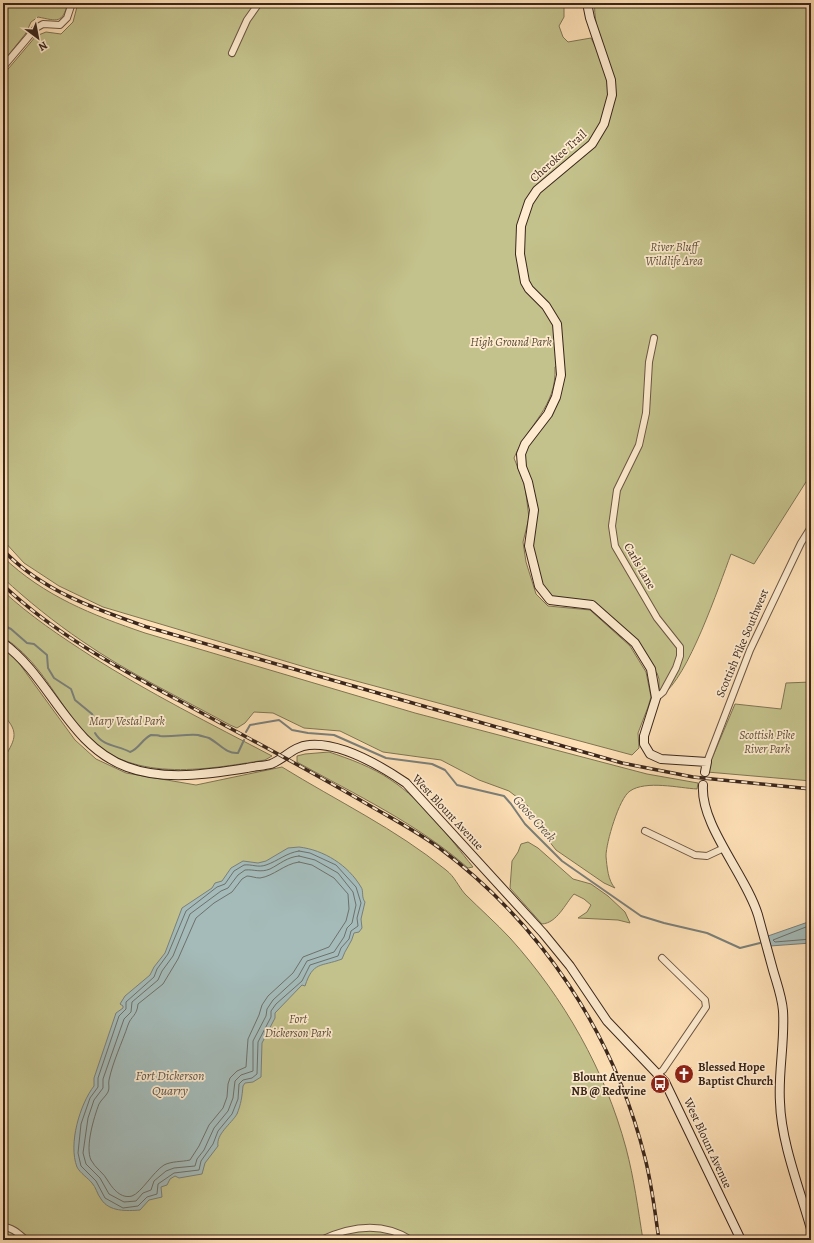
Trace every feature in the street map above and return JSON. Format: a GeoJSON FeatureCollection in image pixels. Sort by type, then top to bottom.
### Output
{"type":"FeatureCollection","features":[{"type":"Feature","properties":{"kind":"street"},"geometry":{"type":"LineString","coordinates":[[3,66],[36,28],[43,24],[60,25],[67,18],[72,3]]}},
{"type":"Feature","properties":{"kind":"street"},"geometry":{"type":"LineString","coordinates":[[232,53],[246,20],[259,3]]}},
{"type":"Feature","properties":{"kind":"street","name":"Cherokee Trail"},"geometry":{"type":"LineString","coordinates":[[587,3],[590,18],[611,80],[612,95],[604,124],[592,144],[537,190],[529,202],[521,226],[520,254],[525,282],[529,289],[546,306],[556,324],[561,375],[556,397],[548,414],[526,444],[521,454],[522,467],[528,482],[534,510],[529,546],[539,586],[550,600],[592,605],[635,643],[650,670],[656,698],[644,736],[644,744],[647,750],[655,757],[661,759],[707,762]]}},
{"type":"Feature","properties":{"kind":"street","name":"Carls Lane"},"geometry":{"type":"LineString","coordinates":[[654,338],[649,362],[646,413],[639,445],[617,490],[612,526],[615,546],[658,618],[680,647],[680,656],[676,668],[663,692],[656,698]]}},
{"type":"Feature","properties":{"kind":"street","name":"Scottish Pike Southwest"},"geometry":{"type":"LineString","coordinates":[[705,772],[707,762],[750,650],[801,543],[811,527]]}},
{"type":"Feature","properties":{"kind":"street","name":"West Blount Avenue"},"geometry":{"type":"LineString","coordinates":[[3,643],[16,652],[42,682],[84,740],[106,757],[128,768],[165,774],[221,772],[272,764],[290,752],[308,745],[331,747],[390,772],[406,783],[543,933],[570,966],[610,1026],[658,1074],[670,1092],[741,1240]]}},
{"type":"Feature","properties":{"kind":"street"},"geometry":{"type":"LineString","coordinates":[[703,785],[704,806],[724,848],[749,891],[757,913],[782,1001],[783,1033],[780,1102],[784,1134],[811,1229]]}},
{"type":"Feature","properties":{"kind":"street"},"geometry":{"type":"LineString","coordinates":[[645,831],[695,855],[707,856],[724,848]]}},
{"type":"Feature","properties":{"kind":"street"},"geometry":{"type":"LineString","coordinates":[[658,1074],[663,1070],[706,1007],[705,1000],[662,958]]}},
{"type":"Feature","properties":{"kind":"street"},"geometry":{"type":"LineString","coordinates":[[3,1227],[12,1229],[26,1240]]}},
{"type":"Feature","properties":{"kind":"street"},"geometry":{"type":"LineString","coordinates":[[321,1240],[348,1229],[362,1227],[392,1231],[411,1240]]}},
{"type":"Feature","properties":{"kind":"green space"},"geometry":{"type":"Polygon","coordinates":[[[3,3],[68,3],[64,15],[61,18],[55,20],[38,17],[31,22],[26,33],[3,62],[3,3]]]}},
{"type":"Feature","properties":{"kind":"green space"},"geometry":{"type":"Polygon","coordinates":[[[78,3],[564,3],[564,17],[559,26],[563,37],[568,42],[591,38],[597,50],[600,48],[595,18],[595,3],[811,3],[811,474],[754,564],[731,554],[711,608],[692,651],[672,685],[662,695],[659,693],[659,679],[657,673],[651,669],[639,651],[592,605],[550,600],[542,591],[529,546],[533,526],[521,454],[556,397],[559,364],[555,367],[554,381],[547,404],[514,458],[525,486],[529,518],[523,542],[526,562],[536,594],[548,606],[590,610],[630,646],[646,672],[651,697],[638,733],[639,748],[632,755],[315,670],[103,607],[59,586],[24,563],[3,540],[3,75],[36,36],[46,32],[61,34],[73,22],[78,3]]]}},
{"type":"Feature","properties":{"kind":"green space"},"geometry":{"type":"Polygon","coordinates":[[[3,557],[35,583],[70,603],[106,619],[145,633],[415,713],[647,774],[698,783],[697,789],[653,785],[637,788],[630,791],[626,795],[614,821],[606,856],[608,874],[615,888],[604,883],[556,850],[545,836],[527,805],[509,791],[479,780],[441,760],[383,752],[340,731],[304,728],[273,713],[254,712],[245,723],[237,728],[155,685],[82,641],[32,603],[3,578],[3,557]]]}},
{"type":"Feature","properties":{"kind":"green space","name":"Mary Vestal Park"},"geometry":{"type":"Polygon","coordinates":[[[3,591],[46,625],[113,670],[180,708],[272,756],[265,760],[217,767],[168,769],[144,766],[122,760],[101,749],[80,730],[39,671],[23,653],[3,637],[3,591]]]}},
{"type":"Feature","properties":{"kind":"green space","name":"Fort Dickerson Park"},"geometry":{"type":"Polygon","coordinates":[[[3,648],[16,659],[75,740],[96,759],[126,773],[196,785],[282,767],[387,828],[427,855],[449,873],[465,894],[505,932],[530,961],[565,1010],[580,1036],[607,1091],[626,1148],[636,1194],[643,1240],[3,1240],[3,760],[13,742],[14,732],[9,721],[3,715],[3,648]]]}},
{"type":"Feature","properties":{"kind":"green space","name":"Scottish Pike River Park"},"geometry":{"type":"Polygon","coordinates":[[[811,682],[811,781],[707,772],[735,704],[781,709],[786,683],[811,682]]]}},
{"type":"Feature","properties":{"kind":"green space"},"geometry":{"type":"Polygon","coordinates":[[[329,752],[369,767],[384,775],[403,789],[435,820],[473,867],[468,868],[449,852],[386,811],[297,762],[297,756],[329,752]]]}},
{"type":"Feature","properties":{"kind":"green space"},"geometry":{"type":"Polygon","coordinates":[[[528,842],[538,848],[573,879],[591,884],[608,896],[625,912],[630,923],[618,920],[578,918],[587,912],[591,905],[584,899],[574,894],[556,917],[547,923],[542,924],[510,888],[512,861],[521,844],[528,842]]]}},
{"type":"Feature","properties":{"kind":"water","name":"Fort Dickerson Quarry"},"geometry":{"type":"Polygon","coordinates":[[[299,847],[317,851],[326,855],[342,865],[356,879],[362,889],[365,902],[361,919],[362,928],[359,932],[354,933],[342,959],[323,964],[311,972],[305,986],[302,985],[275,1013],[275,1018],[262,1043],[261,1077],[253,1082],[245,1083],[243,1086],[237,1114],[219,1137],[218,1146],[205,1163],[202,1174],[179,1178],[175,1176],[170,1179],[167,1185],[161,1187],[162,1197],[149,1200],[140,1210],[119,1210],[109,1206],[104,1203],[90,1181],[77,1167],[74,1147],[80,1113],[94,1086],[94,1078],[116,1013],[123,1008],[120,1004],[125,996],[150,975],[154,967],[165,953],[182,908],[212,888],[215,883],[222,881],[231,868],[243,861],[258,863],[266,861],[288,848],[299,847]]]}},
{"type":"Feature","properties":{"kind":"water"},"geometry":{"type":"Polygon","coordinates":[[[811,921],[811,943],[770,946],[768,936],[811,921]]]}},
{"type":"Feature","properties":{"kind":"waterway"},"geometry":{"type":"LineString","coordinates":[[3,625],[11,629],[27,643],[34,644],[47,655],[48,668],[54,678],[71,689],[75,700],[92,714],[95,721],[93,726]]}},
{"type":"Feature","properties":{"kind":"waterway","name":"Goose Creek"},"geometry":{"type":"LineString","coordinates":[[246,732],[250,725],[279,720],[292,730],[334,735],[386,758],[432,764],[445,770],[457,785],[504,796],[525,824],[562,861],[641,916],[707,933],[740,948],[760,943]]}},
{"type":"Feature","properties":{"kind":"waterway"},"geometry":{"type":"LineString","coordinates":[[95,733],[102,741],[130,752],[136,749],[151,735],[198,735],[209,738],[226,750],[234,753],[238,753],[244,740]]}},
{"type":"Feature","properties":{"kind":"railway"},"geometry":{"type":"LineString","coordinates":[[3,550],[18,564],[52,588],[89,606],[147,627],[622,763],[693,777],[811,789]]}},
{"type":"Feature","properties":{"kind":"railway"},"geometry":{"type":"LineString","coordinates":[[3,585],[48,622],[97,655],[326,780],[421,836],[438,847],[475,877],[509,910],[541,946],[568,984],[593,1025],[614,1068],[631,1112],[645,1158],[659,1240]]}},
{"type":"Feature","properties":{"kind":"place","name":"Blessed Hope Baptist Church"},"geometry":{"type":"Point","coordinates":[684,1074]}},
{"type":"Feature","properties":{"kind":"place","name":"Blount Avenue NB @ Redwine"},"geometry":{"type":"Point","coordinates":[660,1084]}},
{"type":"Feature","properties":{"kind":"park label","name":"River Bluff Wildlife Area"},"geometry":{"type":"Point","coordinates":[674,254]}},
{"type":"Feature","properties":{"kind":"park label","name":"High Ground Park"},"geometry":{"type":"Point","coordinates":[511,342]}}]}
